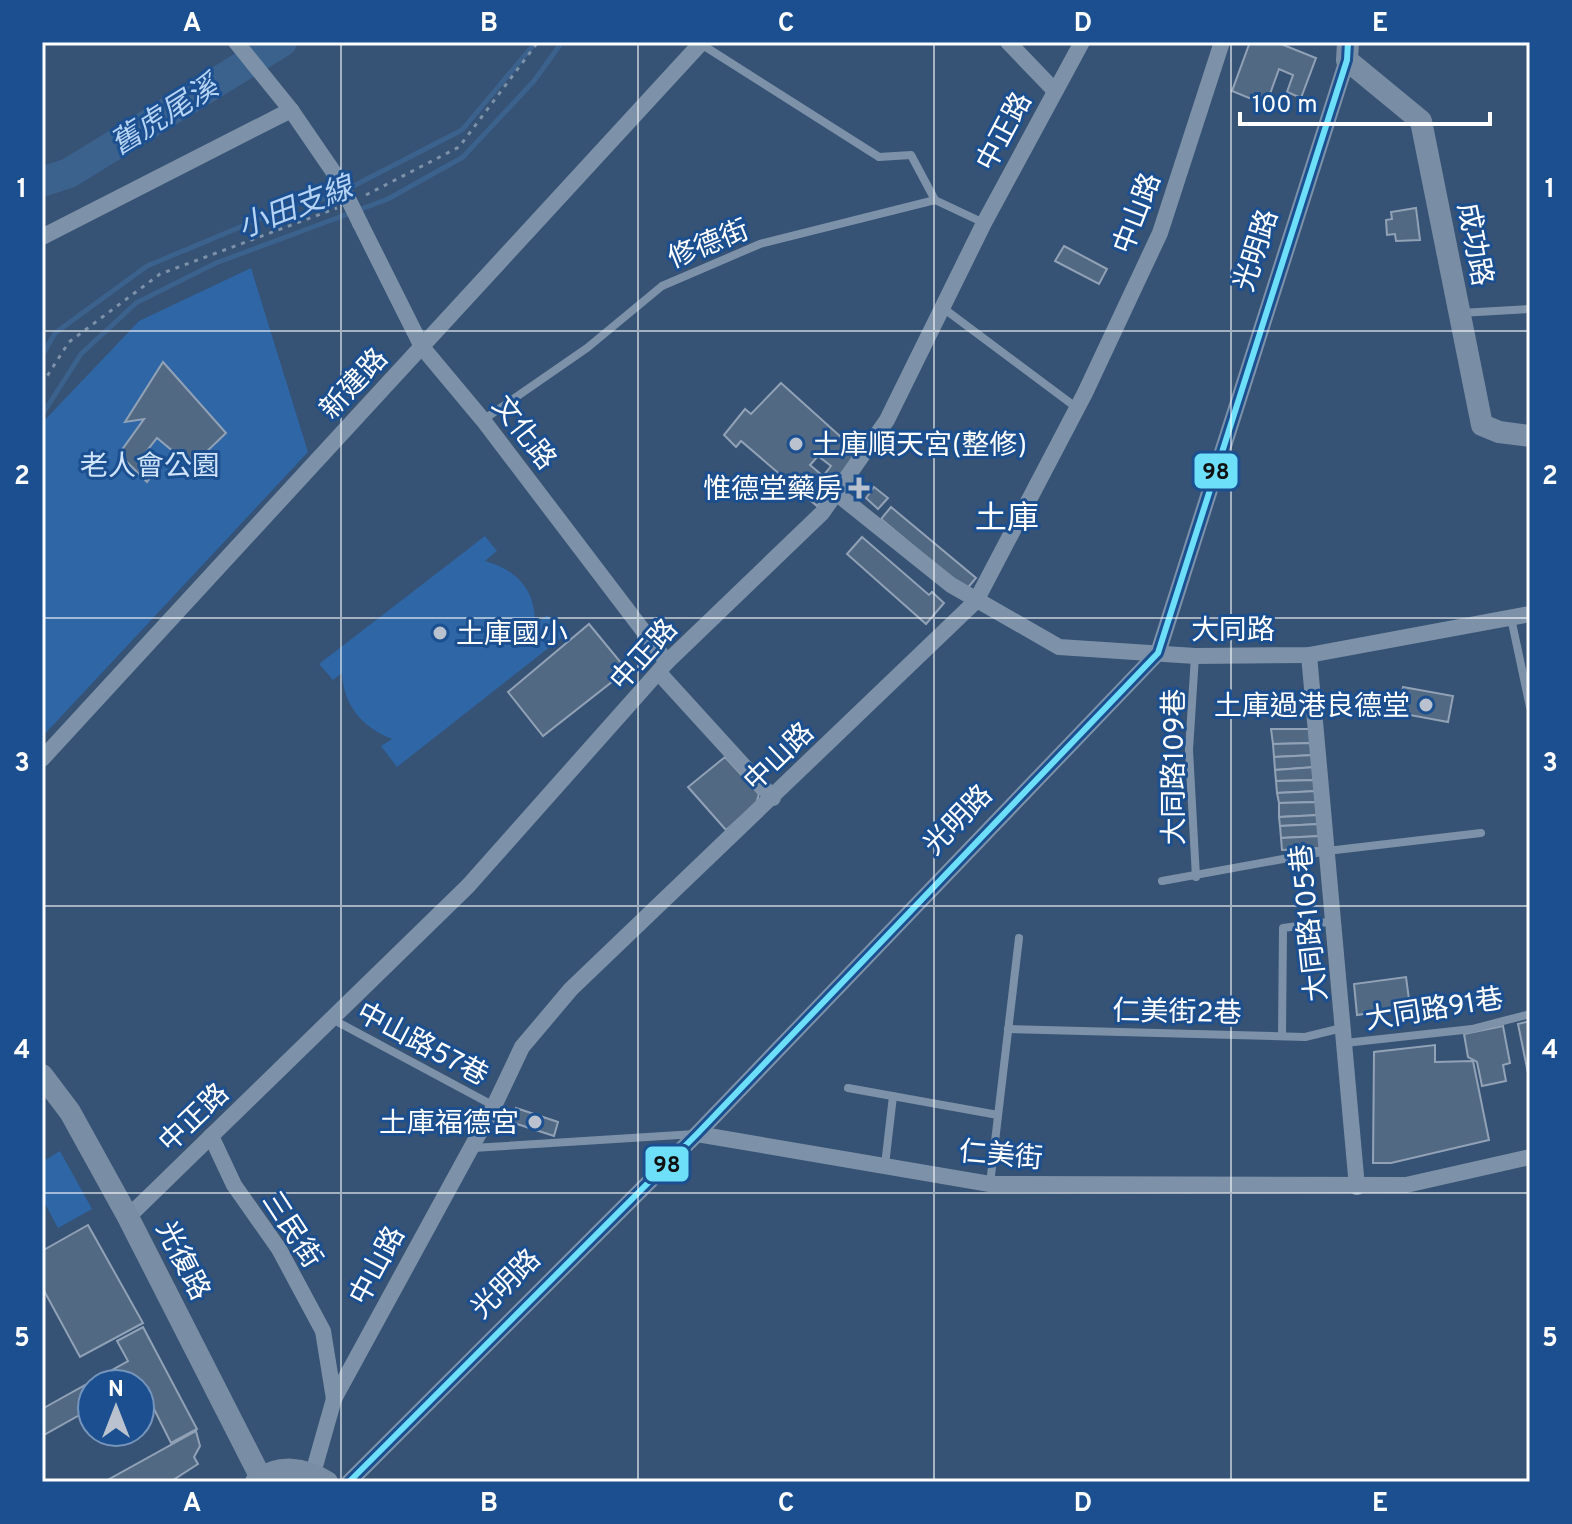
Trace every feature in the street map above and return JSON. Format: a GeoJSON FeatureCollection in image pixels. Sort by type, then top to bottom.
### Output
{"type":"FeatureCollection","features":[{"type":"Feature","properties":{"kind":"street"},"geometry":{"type":"LineString","coordinates":[[1008,42],[1055,91]]}},
{"type":"Feature","properties":{"kind":"street","name":"中正路"},"geometry":{"type":"LineString","coordinates":[[128,1217],[468,886],[664,668],[822,513],[887,420],[984,223],[1082,42]]}},
{"type":"Feature","properties":{"kind":"street","name":"中山路"},"geometry":{"type":"LineString","coordinates":[[320,1478],[334,1399],[468,1148],[496,1107],[522,1047],[571,989],[976,601],[1078,409],[1160,233],[1222,42]]}},
{"type":"Feature","properties":{"kind":"street","name":"新建路"},"geometry":{"type":"LineString","coordinates":[[42,759],[701,43]]}},
{"type":"Feature","properties":{"kind":"street"},"geometry":{"type":"LineString","coordinates":[[42,237],[291,110],[241,47]]}},
{"type":"Feature","properties":{"kind":"street","name":"成功路"},"geometry":{"type":"LineString","coordinates":[[1348,51],[1421,121],[1482,425],[1499,432],[1530,436]]}},
{"type":"Feature","properties":{"kind":"street","name":"光明路"},"geometry":{"type":"LineString","coordinates":[[349,1482],[697,1134],[1158,653],[1348,51]]}},
{"type":"Feature","properties":{"kind":"street","name":"文化路"},"geometry":{"type":"LineString","coordinates":[[291,110],[339,180],[422,347],[483,420],[664,668],[773,798]]}},
{"type":"Feature","properties":{"kind":"street","name":"大同路"},"geometry":{"type":"LineString","coordinates":[[836,493],[976,601],[1059,647],[1195,656],[1309,655],[1530,614]]}},
{"type":"Feature","properties":{"kind":"street","name":"大同路105巷"},"geometry":{"type":"LineString","coordinates":[[1309,655],[1357,1187]]}},
{"type":"Feature","properties":{"kind":"street","name":"光復路"},"geometry":{"type":"LineString","coordinates":[[42,1075],[70,1112],[128,1217],[258,1480]]}},
{"type":"Feature","properties":{"kind":"street","name":"仁美街"},"geometry":{"type":"LineString","coordinates":[[697,1134],[990,1184],[1406,1185],[1530,1157]]}},
{"type":"Feature","properties":{"kind":"street","name":"三民街"},"geometry":{"type":"LineString","coordinates":[[211,1136],[234,1185],[279,1249],[323,1331],[334,1399]]}},
{"type":"Feature","properties":{"kind":"street"},"geometry":{"type":"LineString","coordinates":[[258,1480],[286,1470],[320,1478]]}},
{"type":"Feature","properties":{"kind":"lane"},"geometry":{"type":"LineString","coordinates":[[701,43],[879,157],[911,155],[935,200],[984,223]]}},
{"type":"Feature","properties":{"kind":"lane","name":"修德街"},"geometry":{"type":"LineString","coordinates":[[483,420],[587,348],[662,286],[760,244],[935,200]]}},
{"type":"Feature","properties":{"kind":"lane"},"geometry":{"type":"LineString","coordinates":[[943,308],[1078,409]]}},
{"type":"Feature","properties":{"kind":"lane"},"geometry":{"type":"LineString","coordinates":[[1460,313],[1530,309]]}},
{"type":"Feature","properties":{"kind":"lane"},"geometry":{"type":"LineString","coordinates":[[1511,618],[1530,707]]}},
{"type":"Feature","properties":{"kind":"lane","name":"大同路109巷"},"geometry":{"type":"LineString","coordinates":[[1195,656],[1189,750],[1196,877]]}},
{"type":"Feature","properties":{"kind":"lane"},"geometry":{"type":"LineString","coordinates":[[1162,881],[1327,851],[1481,833]]}},
{"type":"Feature","properties":{"kind":"lane"},"geometry":{"type":"LineString","coordinates":[[1282,1036],[1283,928],[1335,920]]}},
{"type":"Feature","properties":{"kind":"lane"},"geometry":{"type":"LineString","coordinates":[[990,1184],[1019,938]]}},
{"type":"Feature","properties":{"kind":"lane","name":"大同路91巷"},"geometry":{"type":"LineString","coordinates":[[1345,1035],[1472,1029],[1530,1014]]}},
{"type":"Feature","properties":{"kind":"lane","name":"中山路57巷"},"geometry":{"type":"LineString","coordinates":[[331,1019],[496,1107]]}},
{"type":"Feature","properties":{"kind":"lane","name":"仁美街2巷"},"geometry":{"type":"LineString","coordinates":[[1008,1029],[1305,1037],[1345,1035]]}},
{"type":"Feature","properties":{"kind":"lane"},"geometry":{"type":"LineString","coordinates":[[848,1088],[998,1115]]}},
{"type":"Feature","properties":{"kind":"lane"},"geometry":{"type":"LineString","coordinates":[[885,1165],[893,1096]]}},
{"type":"Feature","properties":{"kind":"lane","name":"仁美街"},"geometry":{"type":"LineString","coordinates":[[468,1148],[697,1134]]}},
{"type":"Feature","properties":{"kind":"path"},"geometry":{"type":"LineString","coordinates":[[42,384],[69,342],[160,274],[350,203],[459,147],[538,42]]}},
{"type":"Feature","properties":{"kind":"green space","name":"老人會公園"},"geometry":{"type":"Polygon","coordinates":[[[251,268],[308,452],[42,737],[42,423],[139,321],[251,268]]]}},
{"type":"Feature","properties":{"kind":"green space"},"geometry":{"type":"Polygon","coordinates":[[[485,536],[497,551],[485,561],[507,570],[523,584],[532,602],[535,625],[547,615],[565,635],[397,767],[381,746],[392,739],[372,729],[356,714],[346,695],[342,673],[333,680],[319,664],[485,536]]]}},
{"type":"Feature","properties":{"kind":"green space"},"geometry":{"type":"Polygon","coordinates":[[[60,1151],[92,1209],[58,1228],[42,1198],[42,1162],[60,1151]]]}},
{"type":"Feature","properties":{"kind":"building"},"geometry":{"type":"Polygon","coordinates":[[[1250,42],[1276,42],[1316,58],[1301,98],[1287,92],[1293,75],[1279,69],[1266,105],[1232,91],[1250,42]]]}},
{"type":"Feature","properties":{"kind":"building"},"geometry":{"type":"Polygon","coordinates":[[[1416,208],[1420,240],[1396,241],[1395,234],[1387,235],[1386,220],[1392,219],[1391,212],[1416,208]]]}},
{"type":"Feature","properties":{"kind":"building"},"geometry":{"type":"Polygon","coordinates":[[[1064,246],[1107,269],[1099,284],[1055,261],[1064,246]]]}},
{"type":"Feature","properties":{"kind":"building"},"geometry":{"type":"Polygon","coordinates":[[[163,362],[226,433],[198,460],[180,457],[157,438],[146,452],[160,465],[147,482],[119,454],[144,419],[125,422],[163,362]]]}},
{"type":"Feature","properties":{"kind":"building","name":"土庫順天宮(整修)"},"geometry":{"type":"Polygon","coordinates":[[[781,383],[861,455],[817,506],[741,441],[736,447],[724,435],[745,409],[751,414],[781,383]],[[818,456],[810,465],[823,476],[831,466],[818,456]]]}},
{"type":"Feature","properties":{"kind":"building"},"geometry":{"type":"Polygon","coordinates":[[[874,487],[888,498],[878,509],[866,498],[874,487]]]}},
{"type":"Feature","properties":{"kind":"building"},"geometry":{"type":"Polygon","coordinates":[[[891,507],[976,578],[966,590],[881,519],[891,507]]]}},
{"type":"Feature","properties":{"kind":"building"},"geometry":{"type":"Polygon","coordinates":[[[862,537],[929,595],[932,592],[944,603],[926,624],[847,554],[862,537]]]}},
{"type":"Feature","properties":{"kind":"building"},"geometry":{"type":"Polygon","coordinates":[[[589,624],[627,670],[543,736],[508,692],[589,624]]]}},
{"type":"Feature","properties":{"kind":"building","name":"土庫過港良德堂"},"geometry":{"type":"Polygon","coordinates":[[[1403,687],[1453,696],[1448,722],[1399,713],[1403,687]]]}},
{"type":"Feature","properties":{"kind":"building"},"geometry":{"type":"Polygon","coordinates":[[[1271,729],[1311,729],[1313,743],[1273,744],[1271,729]]]}},
{"type":"Feature","properties":{"kind":"building"},"geometry":{"type":"Polygon","coordinates":[[[1313,743],[1314,755],[1274,757],[1273,744],[1313,743]]]}},
{"type":"Feature","properties":{"kind":"building"},"geometry":{"type":"Polygon","coordinates":[[[1314,755],[1315,767],[1275,770],[1274,757],[1314,755]]]}},
{"type":"Feature","properties":{"kind":"building"},"geometry":{"type":"Polygon","coordinates":[[[725,757],[759,794],[756,804],[726,830],[688,787],[725,757]]]}},
{"type":"Feature","properties":{"kind":"building"},"geometry":{"type":"Polygon","coordinates":[[[1315,767],[1317,780],[1276,781],[1275,770],[1315,767]]]}},
{"type":"Feature","properties":{"kind":"building"},"geometry":{"type":"Polygon","coordinates":[[[1317,780],[1317,791],[1277,793],[1276,781],[1317,780]]]}},
{"type":"Feature","properties":{"kind":"building"},"geometry":{"type":"Polygon","coordinates":[[[1317,791],[1318,802],[1279,803],[1277,793],[1317,791]]]}},
{"type":"Feature","properties":{"kind":"building"},"geometry":{"type":"Polygon","coordinates":[[[1318,802],[1319,815],[1279,817],[1279,803],[1318,802]]]}},
{"type":"Feature","properties":{"kind":"building"},"geometry":{"type":"Polygon","coordinates":[[[1319,815],[1319,824],[1280,826],[1279,817],[1319,815]]]}},
{"type":"Feature","properties":{"kind":"building"},"geometry":{"type":"Polygon","coordinates":[[[1319,824],[1320,836],[1281,838],[1280,826],[1319,824]]]}},
{"type":"Feature","properties":{"kind":"building"},"geometry":{"type":"Polygon","coordinates":[[[1320,836],[1320,848],[1282,850],[1281,838],[1320,836]]]}},
{"type":"Feature","properties":{"kind":"building"},"geometry":{"type":"Polygon","coordinates":[[[1406,977],[1410,1007],[1357,1015],[1354,984],[1406,977]]]}},
{"type":"Feature","properties":{"kind":"building"},"geometry":{"type":"Polygon","coordinates":[[[1530,1021],[1530,1072],[1528,1073],[1518,1024],[1530,1021]]]}},
{"type":"Feature","properties":{"kind":"building"},"geometry":{"type":"Polygon","coordinates":[[[1503,1026],[1510,1063],[1503,1065],[1506,1081],[1482,1086],[1477,1062],[1468,1057],[1464,1034],[1503,1026]]]}},
{"type":"Feature","properties":{"kind":"building"},"geometry":{"type":"Polygon","coordinates":[[[1435,1045],[1435,1062],[1473,1061],[1489,1140],[1391,1163],[1373,1163],[1374,1052],[1435,1045]]]}},
{"type":"Feature","properties":{"kind":"building","name":"土庫福德宮"},"geometry":{"type":"Polygon","coordinates":[[[516,1108],[558,1122],[554,1136],[511,1122],[516,1108]]]}},
{"type":"Feature","properties":{"kind":"building"},"geometry":{"type":"Polygon","coordinates":[[[88,1225],[143,1323],[80,1357],[42,1287],[42,1251],[88,1225]]]}},
{"type":"Feature","properties":{"kind":"building"},"geometry":{"type":"Polygon","coordinates":[[[143,1327],[197,1429],[171,1443],[156,1413],[156,1368],[115,1368],[128,1361],[117,1341],[143,1327]]]}},
{"type":"Feature","properties":{"kind":"building"},"geometry":{"type":"Polygon","coordinates":[[[76,1390],[76,1417],[42,1436],[42,1409],[76,1390]]]}},
{"type":"Feature","properties":{"kind":"building"},"geometry":{"type":"Polygon","coordinates":[[[196,1431],[200,1446],[194,1457],[198,1464],[170,1482],[104,1482],[196,1431]]]}},
{"type":"Feature","properties":{"kind":"waterway","name":"舊虎尾溪"},"geometry":{"type":"LineString","coordinates":[[42,182],[69,173],[282,42]]}},
{"type":"Feature","properties":{"kind":"waterway","name":"小田支線"},"geometry":{"type":"LineString","coordinates":[[42,356],[55,333],[147,266],[293,205],[332,197],[462,130],[536,42]]}},
{"type":"Feature","properties":{"kind":"waterway"},"geometry":{"type":"LineString","coordinates":[[42,415],[81,354],[136,303],[216,263],[388,199],[463,157],[534,81],[562,42]]}},
{"type":"Feature","properties":{"kind":"transit line","name":"98"},"geometry":{"type":"LineString","coordinates":[[349,1482],[697,1134],[1158,653],[1347,60],[1348,42]]}},
{"type":"Feature","properties":{"kind":"place","name":"土庫順天宮(整修)"},"geometry":{"type":"Point","coordinates":[796,444]}},
{"type":"Feature","properties":{"kind":"place","name":"惟德堂藥房"},"geometry":{"type":"Point","coordinates":[859,488]}},
{"type":"Feature","properties":{"kind":"place","name":"土庫國小"},"geometry":{"type":"Point","coordinates":[440,633]}},
{"type":"Feature","properties":{"kind":"place","name":"土庫過港良德堂"},"geometry":{"type":"Point","coordinates":[1426,705]}},
{"type":"Feature","properties":{"kind":"place","name":"土庫福德宮"},"geometry":{"type":"Point","coordinates":[535,1122]}},
{"type":"Feature","properties":{"kind":"district","name":"土庫"},"geometry":{"type":"Point","coordinates":[1007,517]}}]}
